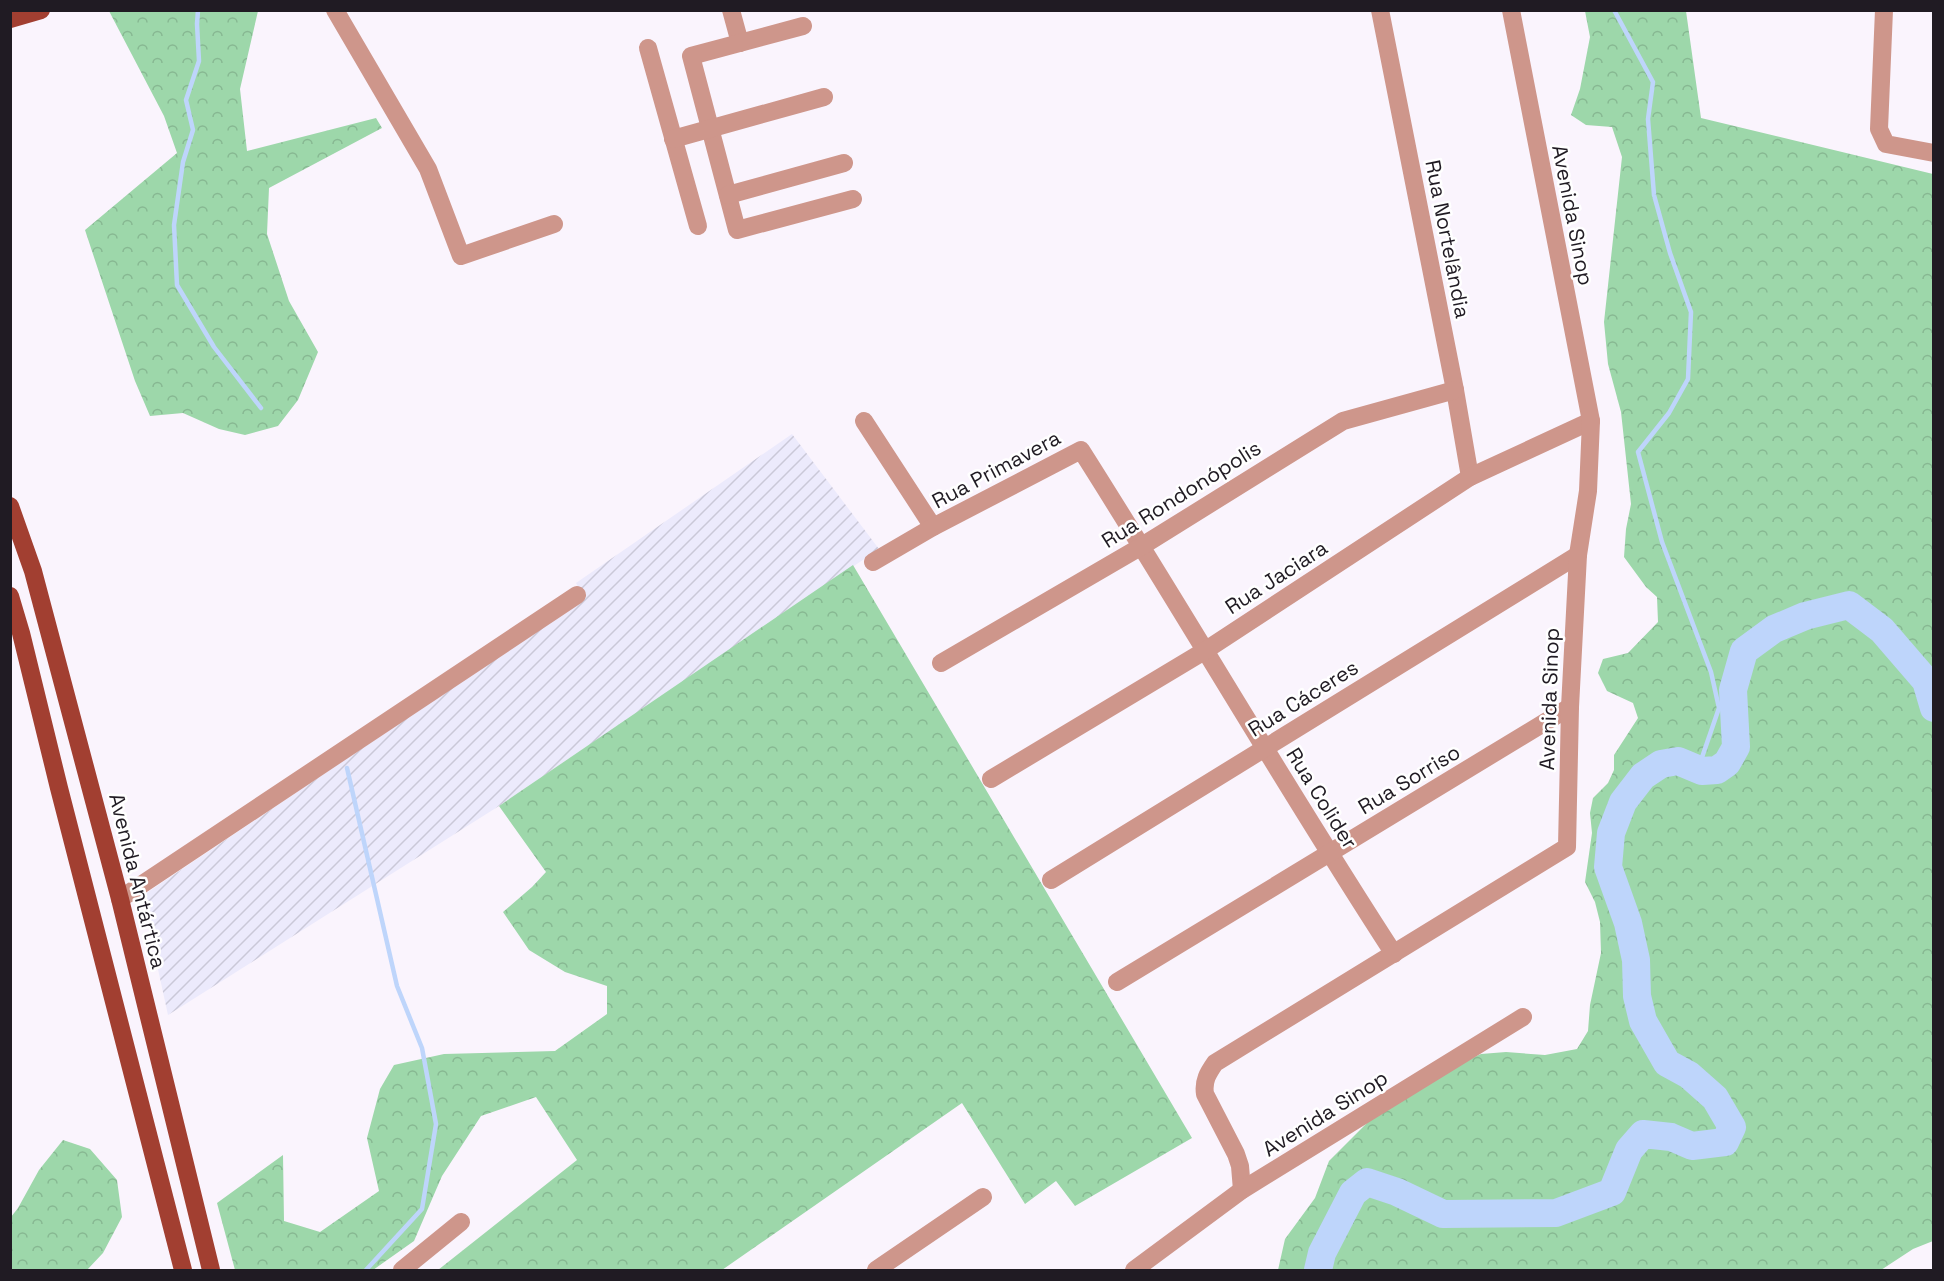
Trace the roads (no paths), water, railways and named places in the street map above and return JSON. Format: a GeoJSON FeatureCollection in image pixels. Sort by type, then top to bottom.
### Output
{"type":"FeatureCollection","features":[{"type":"Feature","properties":{"kind":"main road"},"geometry":{"type":"LineString","coordinates":[[10,19],[41,10]]}},
{"type":"Feature","properties":{"kind":"main road","name":"Avenida Antártica"},"geometry":{"type":"LineString","coordinates":[[10,506],[30,560],[120,899],[211,1270]]}},
{"type":"Feature","properties":{"kind":"main road"},"geometry":{"type":"LineString","coordinates":[[10,543],[20,554],[30,560]]}},
{"type":"Feature","properties":{"kind":"main road"},"geometry":{"type":"LineString","coordinates":[[10,596],[183,1270]]}},
{"type":"Feature","properties":{"kind":"street"},"geometry":{"type":"LineString","coordinates":[[335,10],[428,169],[461,256],[554,224]]}},
{"type":"Feature","properties":{"kind":"street"},"geometry":{"type":"LineString","coordinates":[[731,10],[740,43]]}},
{"type":"Feature","properties":{"kind":"street","name":"Rua Nortelândia"},"geometry":{"type":"LineString","coordinates":[[1380,10],[1470,477]]}},
{"type":"Feature","properties":{"kind":"street","name":"Avenida Sinop"},"geometry":{"type":"LineString","coordinates":[[1242,1190],[1240,1166],[1236,1154],[1205,1094],[1204,1087],[1215,1063],[1567,847],[1570,707],[1578,555],[1588,491],[1591,421],[1511,10]]}},
{"type":"Feature","properties":{"kind":"street"},"geometry":{"type":"LineString","coordinates":[[1884,10],[1879,129],[1886,144],[1934,153]]}},
{"type":"Feature","properties":{"kind":"street"},"geometry":{"type":"LineString","coordinates":[[803,26],[691,56],[738,230],[853,200]]}},
{"type":"Feature","properties":{"kind":"street"},"geometry":{"type":"LineString","coordinates":[[648,48],[698,226]]}},
{"type":"Feature","properties":{"kind":"street"},"geometry":{"type":"LineString","coordinates":[[674,139],[824,97]]}},
{"type":"Feature","properties":{"kind":"street"},"geometry":{"type":"LineString","coordinates":[[728,195],[844,163]]}},
{"type":"Feature","properties":{"kind":"street","name":"Rua Rondonópolis"},"geometry":{"type":"LineString","coordinates":[[942,663],[1142,546],[1343,421],[1455,390]]}},
{"type":"Feature","properties":{"kind":"street","name":"Rua Primavera"},"geometry":{"type":"LineString","coordinates":[[864,421],[933,527]]}},
{"type":"Feature","properties":{"kind":"street","name":"Rua Jaciara"},"geometry":{"type":"LineString","coordinates":[[991,779],[1206,650],[1470,477],[1591,421]]}},
{"type":"Feature","properties":{"kind":"street","name":"Rua Colider"},"geometry":{"type":"LineString","coordinates":[[1081,450],[1206,650],[1329,854],[1394,954]]}},
{"type":"Feature","properties":{"kind":"street","name":"Rua Primavera"},"geometry":{"type":"LineString","coordinates":[[873,562],[933,527],[1081,450]]}},
{"type":"Feature","properties":{"kind":"street","name":"Rua Cáceres"},"geometry":{"type":"LineString","coordinates":[[1051,880],[1578,555]]}},
{"type":"Feature","properties":{"kind":"street"},"geometry":{"type":"LineString","coordinates":[[120,899],[577,594]]}},
{"type":"Feature","properties":{"kind":"street","name":"Rua Sorriso"},"geometry":{"type":"LineString","coordinates":[[1117,982],[1570,707]]}},
{"type":"Feature","properties":{"kind":"street","name":"Avenida Sinop"},"geometry":{"type":"LineString","coordinates":[[1134,1270],[1242,1190],[1523,1017]]}},
{"type":"Feature","properties":{"kind":"street"},"geometry":{"type":"LineString","coordinates":[[876,1270],[983,1197]]}},
{"type":"Feature","properties":{"kind":"street"},"geometry":{"type":"LineString","coordinates":[[402,1270],[461,1222]]}},
{"type":"Feature","properties":{"kind":"waterway"},"geometry":{"type":"LineString","coordinates":[[198,10],[199,61],[186,100],[193,130],[183,162],[174,225],[177,285],[214,347],[261,408]]}},
{"type":"Feature","properties":{"kind":"waterway"},"geometry":{"type":"LineString","coordinates":[[1614,10],[1653,82],[1648,119],[1654,195],[1670,253],[1691,312],[1688,379],[1669,413],[1638,452],[1662,542],[1711,672],[1719,708],[1698,769]]}},
{"type":"Feature","properties":{"kind":"waterway"},"geometry":{"type":"LineString","coordinates":[[1318,1270],[1322,1253],[1353,1193],[1367,1182],[1397,1192],[1443,1214],[1556,1213],[1612,1192],[1629,1150],[1643,1134],[1671,1137],[1692,1146],[1725,1142],[1732,1127],[1715,1098],[1689,1075],[1667,1063],[1643,1021],[1637,996],[1636,960],[1628,923],[1608,867],[1611,833],[1623,802],[1643,776],[1661,764],[1678,761],[1702,771],[1717,770],[1727,763],[1736,747],[1733,690],[1744,651],[1774,629],[1805,616],[1849,605],[1882,630],[1926,681],[1934,708]]}},
{"type":"Feature","properties":{"kind":"waterway"},"geometry":{"type":"LineString","coordinates":[[347,768],[397,986],[422,1048],[436,1124],[422,1209],[366,1270]]}}]}
